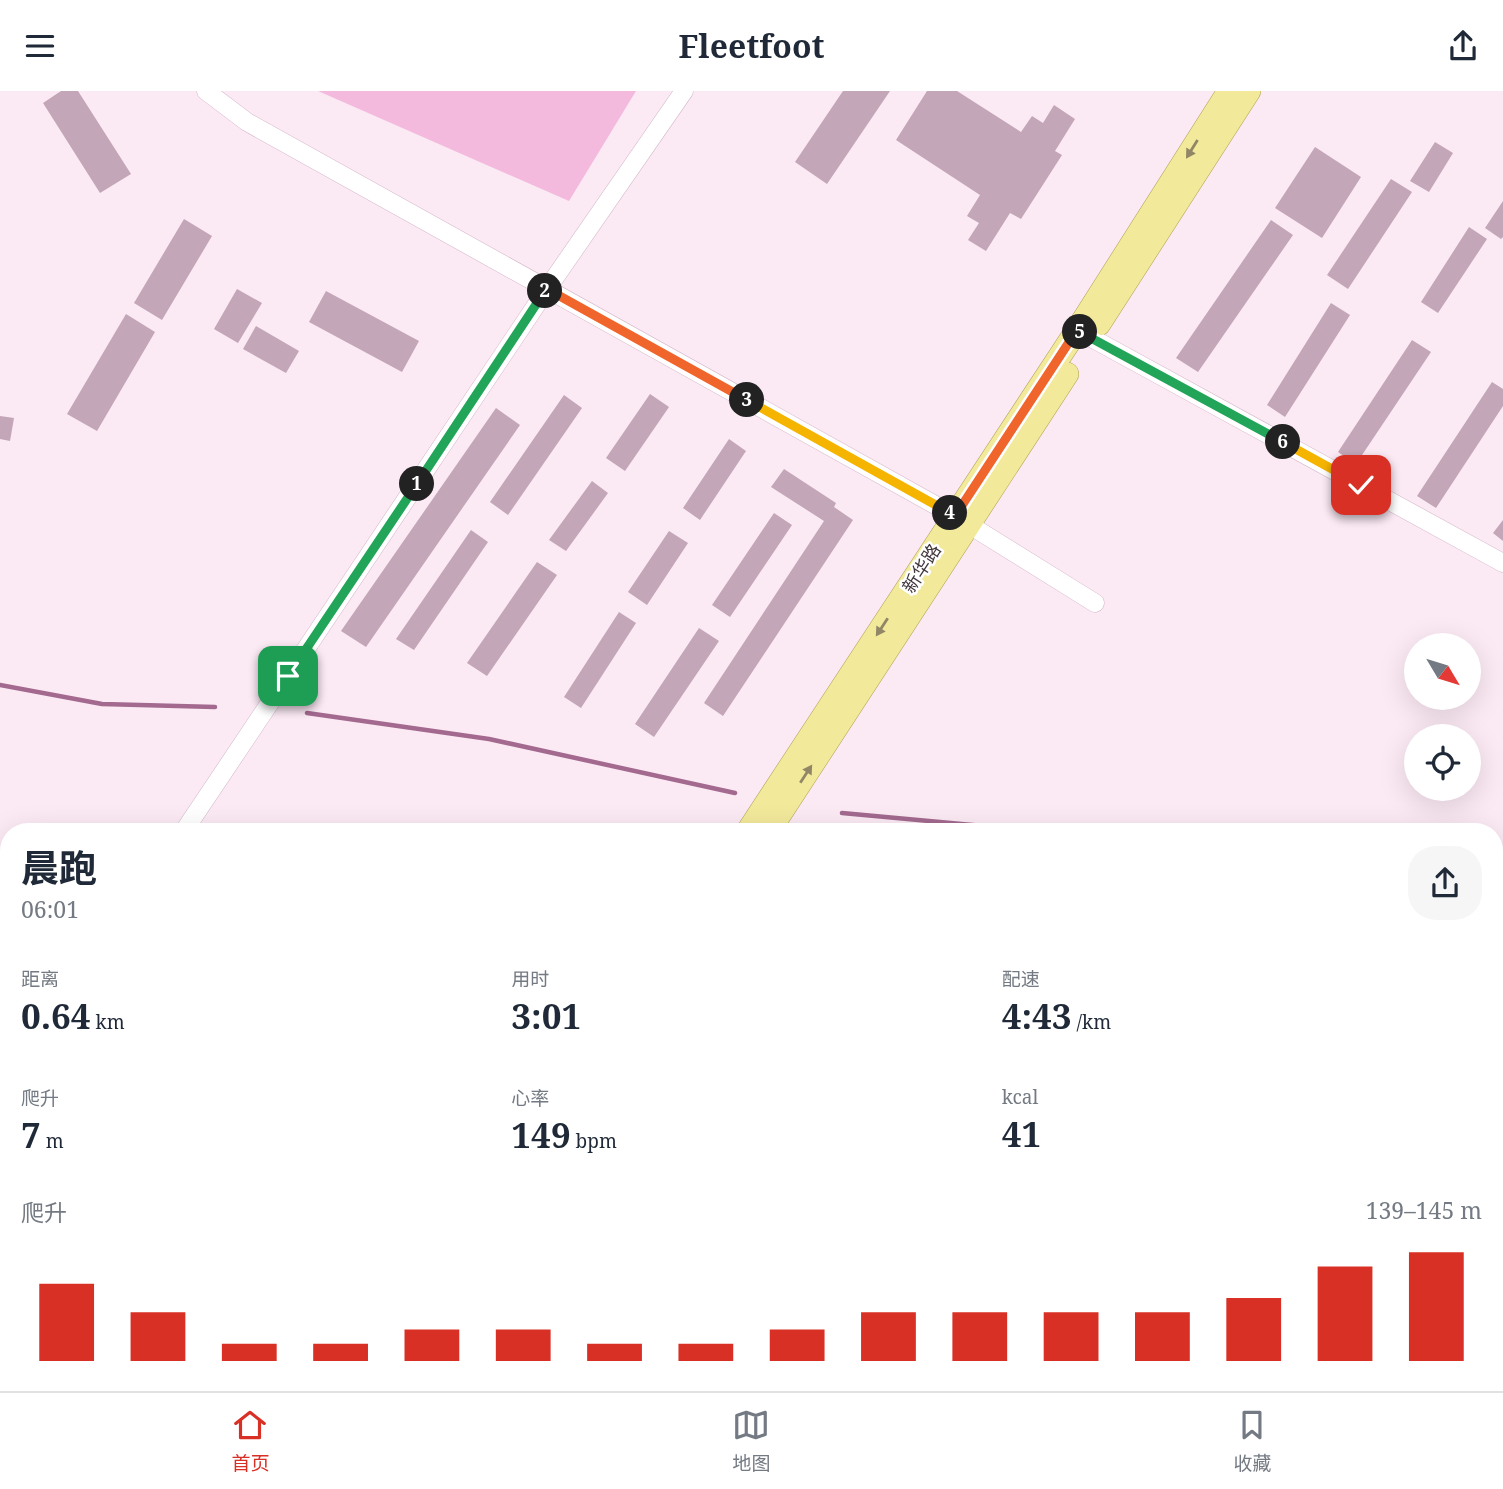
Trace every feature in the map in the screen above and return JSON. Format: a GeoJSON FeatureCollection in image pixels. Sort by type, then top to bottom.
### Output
{"type":"FeatureCollection","features":[{"type":"Feature","properties":{"kind":"main road","name":"新华路"},"geometry":{"type":"LineString","coordinates":[[1084,334],[1229,91]]}},
{"type":"Feature","properties":{"kind":"main road","name":"新华路"},"geometry":{"type":"LineString","coordinates":[[754,823],[962,520],[1084,334],[1250,91]]}},
{"type":"Feature","properties":{"kind":"main road","name":"新华路"},"geometry":{"type":"LineString","coordinates":[[774,823],[962,520]]}},
{"type":"Feature","properties":{"kind":"street"},"geometry":{"type":"LineString","coordinates":[[206,91],[247,122],[962,520],[1094,603]]}},
{"type":"Feature","properties":{"kind":"street"},"geometry":{"type":"LineString","coordinates":[[189,823],[547,289],[684,91]]}},
{"type":"Feature","properties":{"kind":"street"},"geometry":{"type":"LineString","coordinates":[[1084,334],[1503,563]]}},
{"type":"Feature","properties":{"kind":"shaded area"},"geometry":{"type":"Polygon","coordinates":[[[318,91],[636,91],[569,201],[318,91]]]}},
{"type":"Feature","properties":{"kind":"building"},"geometry":{"type":"Polygon","coordinates":[[[61,91],[78,91],[131,174],[100,193],[43,103],[61,91]]]}},
{"type":"Feature","properties":{"kind":"building"},"geometry":{"type":"Polygon","coordinates":[[[843,91],[890,91],[827,184],[795,162],[843,91]]]}},
{"type":"Feature","properties":{"kind":"building"},"geometry":{"type":"Polygon","coordinates":[[[927,91],[957,91],[1021,132],[1032,116],[1043,123],[1054,105],[1075,119],[1055,151],[1062,155],[1021,219],[1010,213],[986,251],[968,240],[979,223],[967,216],[980,195],[896,140],[927,91]]]}},
{"type":"Feature","properties":{"kind":"building"},"geometry":{"type":"Polygon","coordinates":[[[1435,142],[1453,153],[1429,192],[1410,181],[1435,142]]]}},
{"type":"Feature","properties":{"kind":"building"},"geometry":{"type":"Polygon","coordinates":[[[1315,147],[1361,177],[1322,238],[1275,208],[1315,147]]]}},
{"type":"Feature","properties":{"kind":"building"},"geometry":{"type":"Polygon","coordinates":[[[1391,179],[1412,192],[1348,289],[1327,275],[1391,179]]]}},
{"type":"Feature","properties":{"kind":"building"},"geometry":{"type":"Polygon","coordinates":[[[1503,201],[1503,237],[1501,239],[1485,228],[1503,201]]]}},
{"type":"Feature","properties":{"kind":"building"},"geometry":{"type":"Polygon","coordinates":[[[184,219],[212,236],[162,320],[134,303],[184,219]]]}},
{"type":"Feature","properties":{"kind":"building"},"geometry":{"type":"Polygon","coordinates":[[[1271,220],[1293,235],[1198,372],[1176,358],[1271,220]]]}},
{"type":"Feature","properties":{"kind":"building"},"geometry":{"type":"Polygon","coordinates":[[[1469,227],[1487,239],[1438,313],[1421,302],[1469,227]]]}},
{"type":"Feature","properties":{"kind":"building"},"geometry":{"type":"Polygon","coordinates":[[[237,289],[262,303],[238,343],[214,329],[237,289]]]}},
{"type":"Feature","properties":{"kind":"building"},"geometry":{"type":"Polygon","coordinates":[[[326,291],[419,341],[402,372],[309,322],[326,291]]]}},
{"type":"Feature","properties":{"kind":"building"},"geometry":{"type":"Polygon","coordinates":[[[1331,303],[1350,315],[1285,417],[1267,405],[1331,303]]]}},
{"type":"Feature","properties":{"kind":"building"},"geometry":{"type":"Polygon","coordinates":[[[126,314],[155,332],[97,431],[67,414],[126,314]]]}},
{"type":"Feature","properties":{"kind":"building"},"geometry":{"type":"Polygon","coordinates":[[[256,326],[299,351],[286,373],[243,349],[256,326]]]}},
{"type":"Feature","properties":{"kind":"building"},"geometry":{"type":"Polygon","coordinates":[[[1412,340],[1431,352],[1356,464],[1338,452],[1412,340]]]}},
{"type":"Feature","properties":{"kind":"building"},"geometry":{"type":"Polygon","coordinates":[[[1492,382],[1503,389],[1503,406],[1436,508],[1417,496],[1492,382]]]}},
{"type":"Feature","properties":{"kind":"building"},"geometry":{"type":"Polygon","coordinates":[[[650,394],[669,407],[625,471],[606,458],[650,394]]]}},
{"type":"Feature","properties":{"kind":"building"},"geometry":{"type":"Polygon","coordinates":[[[564,395],[582,408],[508,515],[490,502],[564,395]]]}},
{"type":"Feature","properties":{"kind":"building"},"geometry":{"type":"Polygon","coordinates":[[[496,408],[520,425],[366,647],[341,631],[496,408]]]}},
{"type":"Feature","properties":{"kind":"building"},"geometry":{"type":"Polygon","coordinates":[[[0,416],[14,418],[10,441],[0,439],[0,416]]]}},
{"type":"Feature","properties":{"kind":"building"},"geometry":{"type":"Polygon","coordinates":[[[729,439],[746,451],[700,520],[683,508],[729,439]]]}},
{"type":"Feature","properties":{"kind":"building"},"geometry":{"type":"Polygon","coordinates":[[[784,469],[836,503],[834,507],[853,520],[723,716],[704,703],[824,521],[771,487],[784,469]]]}},
{"type":"Feature","properties":{"kind":"building"},"geometry":{"type":"Polygon","coordinates":[[[592,481],[608,493],[566,551],[549,540],[592,481]]]}},
{"type":"Feature","properties":{"kind":"building"},"geometry":{"type":"Polygon","coordinates":[[[774,513],[792,525],[730,617],[712,605],[774,513]]]}},
{"type":"Feature","properties":{"kind":"building"},"geometry":{"type":"Polygon","coordinates":[[[1503,520],[1503,541],[1493,533],[1503,520]]]}},
{"type":"Feature","properties":{"kind":"building"},"geometry":{"type":"Polygon","coordinates":[[[471,530],[488,542],[414,650],[396,639],[471,530]]]}},
{"type":"Feature","properties":{"kind":"building"},"geometry":{"type":"Polygon","coordinates":[[[669,531],[688,543],[647,605],[628,592],[669,531]]]}},
{"type":"Feature","properties":{"kind":"building"},"geometry":{"type":"Polygon","coordinates":[[[537,562],[557,575],[487,676],[467,663],[537,562]]]}},
{"type":"Feature","properties":{"kind":"building"},"geometry":{"type":"Polygon","coordinates":[[[619,612],[636,623],[581,708],[564,697],[619,612]]]}},
{"type":"Feature","properties":{"kind":"building"},"geometry":{"type":"Polygon","coordinates":[[[699,628],[719,641],[654,737],[635,724],[699,628]]]}},
{"type":"Feature","properties":{"kind":"waterway"},"geometry":{"type":"LineString","coordinates":[[0,685],[102,704],[215,707]]}},
{"type":"Feature","properties":{"kind":"waterway"},"geometry":{"type":"LineString","coordinates":[[307,713],[489,739],[735,793]]}},
{"type":"Feature","properties":{"kind":"waterway"},"geometry":{"type":"LineString","coordinates":[[842,813],[951,823]]}},
{"type":"Feature","properties":{"kind":"route"},"geometry":{"type":"LineString","coordinates":[[288,676],[547,289],[955,516],[1077,330],[1361,485]]}}]}
